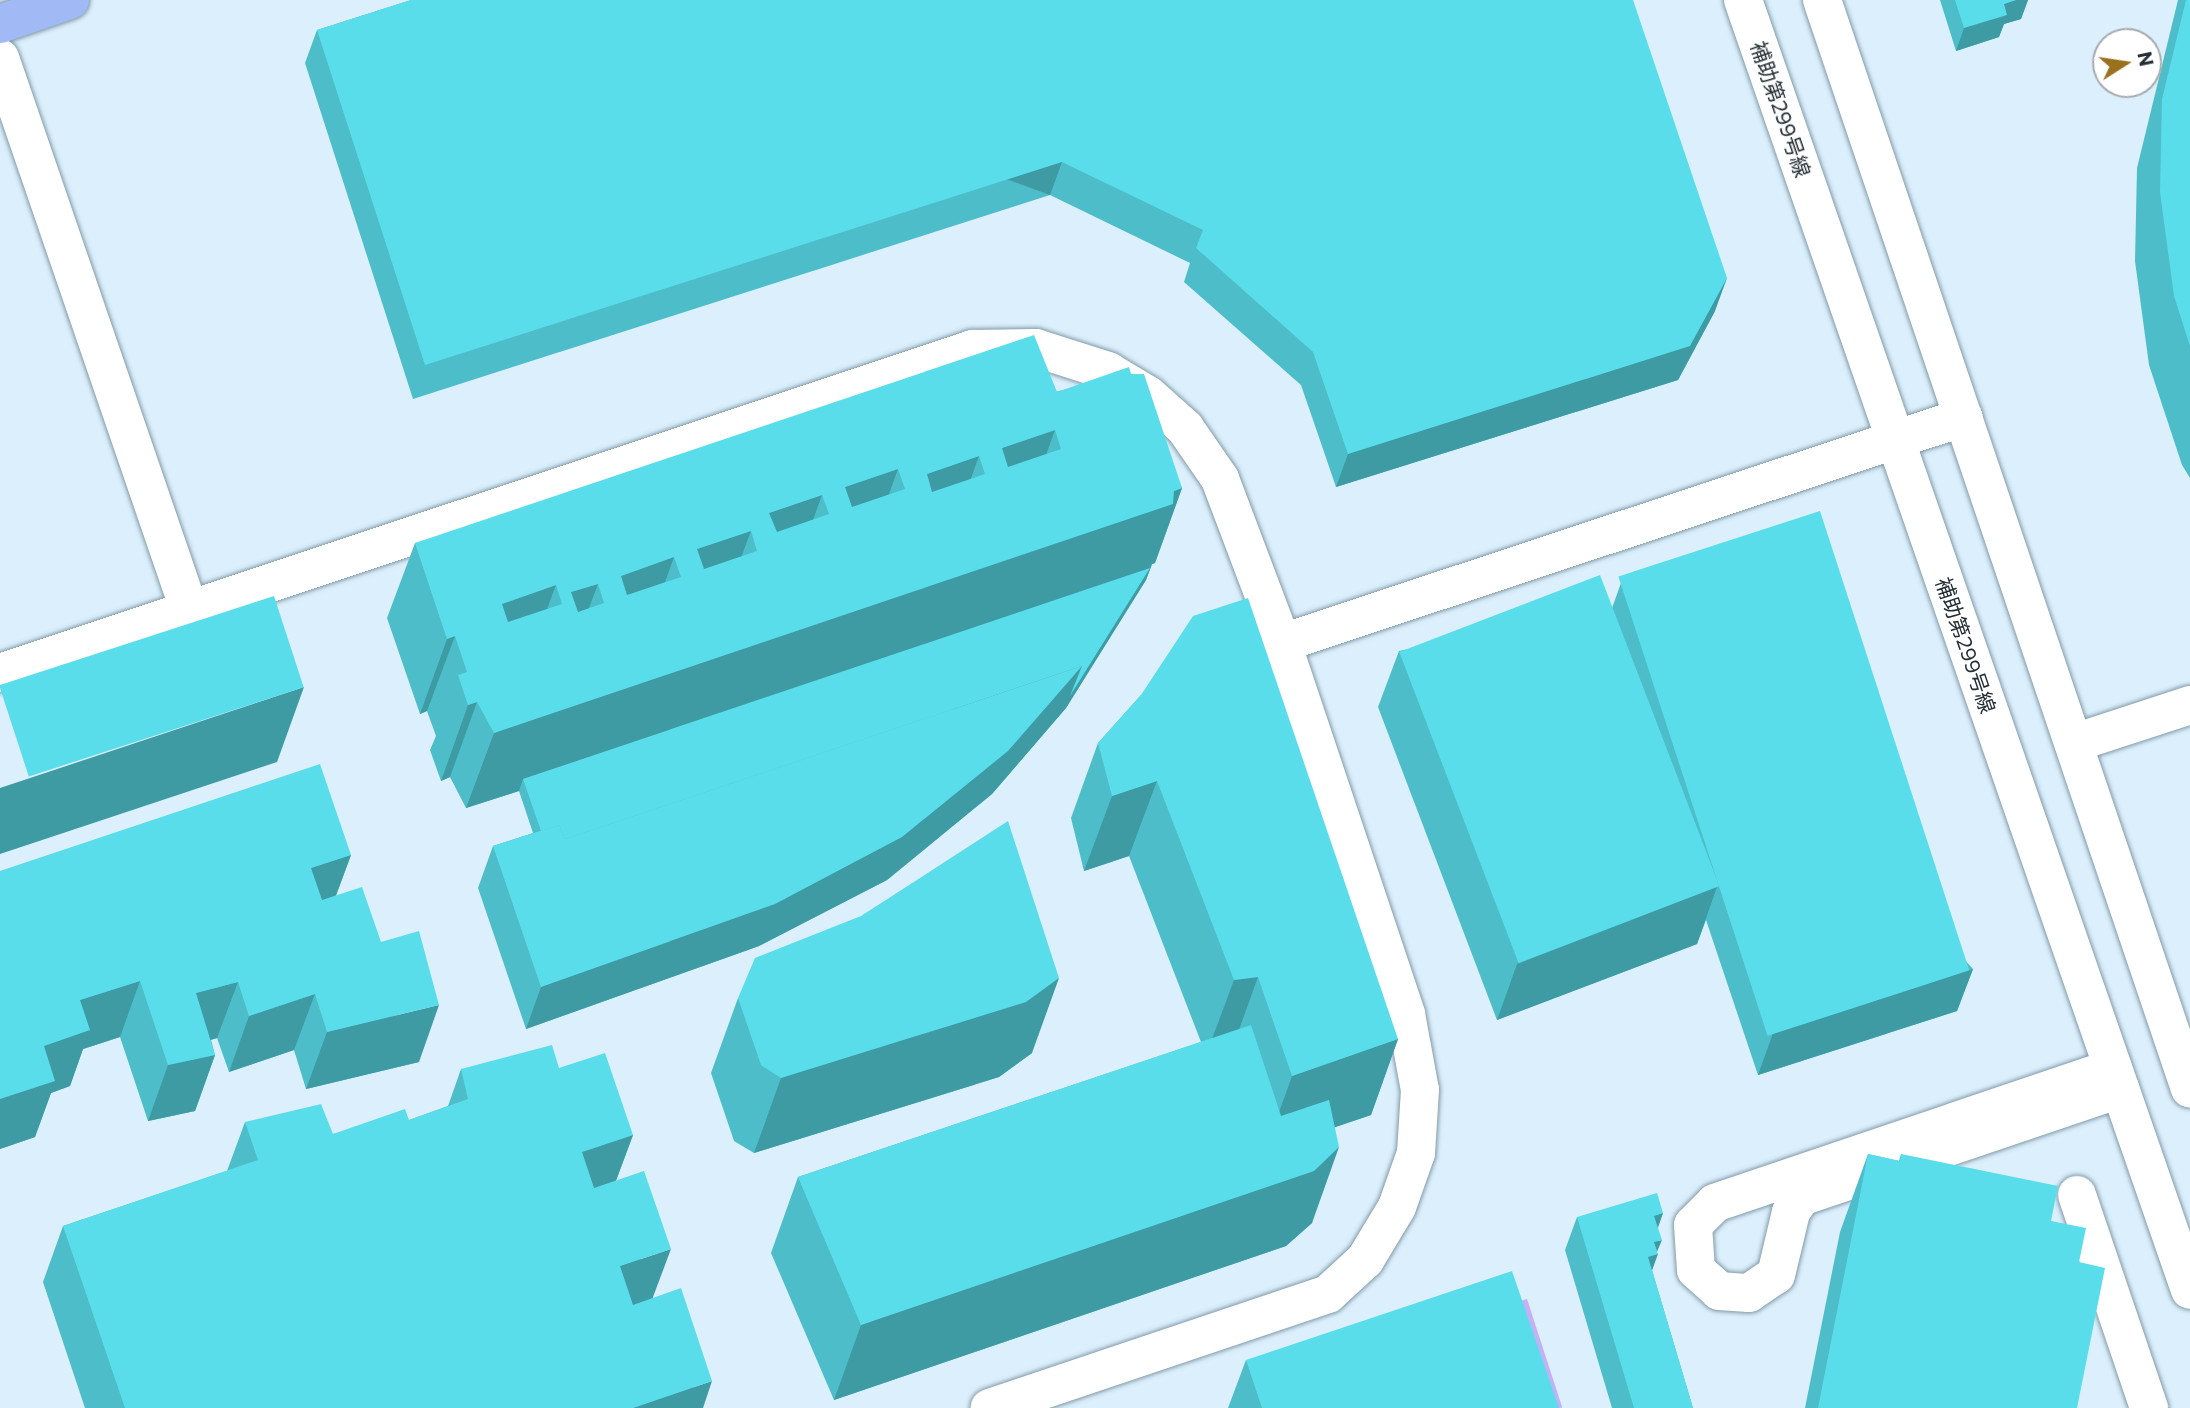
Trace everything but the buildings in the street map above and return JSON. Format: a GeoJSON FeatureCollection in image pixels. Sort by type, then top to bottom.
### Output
{"type":"FeatureCollection","features":[{"type":"Feature","properties":{"kind":"main road"},"geometry":{"type":"LineString","coordinates":[[0,24],[70,0]]}},
{"type":"Feature","properties":{"kind":"street","name":"補助第299号線"},"geometry":{"type":"LineString","coordinates":[[1743,0],[2190,1290]]}},
{"type":"Feature","properties":{"kind":"street"},"geometry":{"type":"LineString","coordinates":[[1822,0],[2074,743],[2178,1012],[2190,1088]]}},
{"type":"Feature","properties":{"kind":"street"},"geometry":{"type":"LineString","coordinates":[[0,58],[189,609]]}},
{"type":"Feature","properties":{"kind":"street"},"geometry":{"type":"LineString","coordinates":[[0,673],[972,349],[1036,348],[1108,371],[1185,428],[1220,479],[1282,643],[1406,1014],[1420,1090],[1416,1153],[1397,1207],[1365,1261],[1328,1294],[990,1408]]}},
{"type":"Feature","properties":{"kind":"street"},"geometry":{"type":"LineString","coordinates":[[1282,643],[1964,417]]}},
{"type":"Feature","properties":{"kind":"street"},"geometry":{"type":"LineString","coordinates":[[2074,743],[2190,705]]}},
{"type":"Feature","properties":{"kind":"street"},"geometry":{"type":"LineString","coordinates":[[2117,1079],[1801,1197],[1791,1212],[1776,1275],[1749,1293],[1719,1291],[1696,1270],[1693,1225],[1715,1203],[2117,1079]]}},
{"type":"Feature","properties":{"kind":"street"},"geometry":{"type":"LineString","coordinates":[[2077,1195],[2150,1408]]}},
{"type":"Feature","properties":{"kind":"shaded area"},"geometry":{"type":"Polygon","coordinates":[[[1527,1299],[1562,1407],[1536,1408],[1503,1307],[1527,1299]]]}}]}
